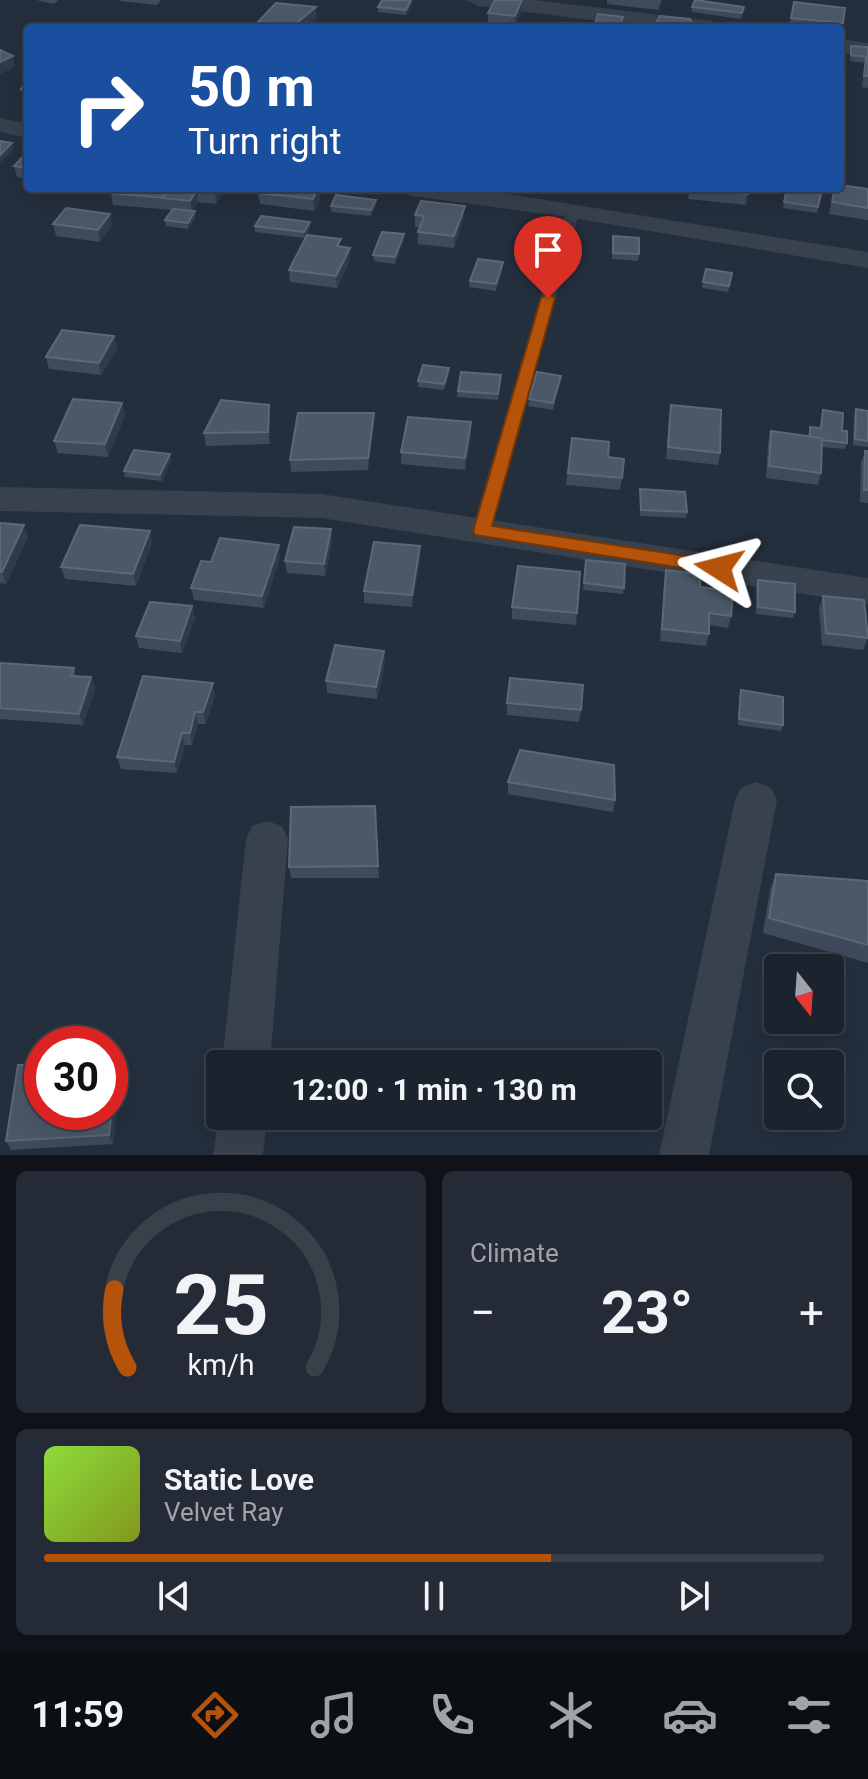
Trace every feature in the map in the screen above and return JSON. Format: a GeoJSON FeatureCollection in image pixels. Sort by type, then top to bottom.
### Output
{"type":"FeatureCollection","features":[{"type":"Feature","properties":{"kind":"street"},"geometry":{"type":"LineString","coordinates":[[478,0],[679,24]]}},
{"type":"Feature","properties":{"kind":"street"},"geometry":{"type":"LineString","coordinates":[[844,47],[868,50]]}},
{"type":"Feature","properties":{"kind":"street"},"geometry":{"type":"LineString","coordinates":[[0,125],[24,130]]}},
{"type":"Feature","properties":{"kind":"street"},"geometry":{"type":"LineString","coordinates":[[442,192],[573,210],[868,260]]}},
{"type":"Feature","properties":{"kind":"street"},"geometry":{"type":"LineString","coordinates":[[0,499],[321,506],[868,591]]}},
{"type":"Feature","properties":{"kind":"street"},"geometry":{"type":"LineString","coordinates":[[684,1155],[756,800]]}},
{"type":"Feature","properties":{"kind":"street"},"geometry":{"type":"LineString","coordinates":[[247,1050],[267,839]]}},
{"type":"Feature","properties":{"kind":"street"},"geometry":{"type":"LineString","coordinates":[[238,1155],[241,1130]]}},
{"type":"Feature","properties":{"kind":"lane"},"geometry":{"type":"LineString","coordinates":[[481,531],[573,210]]}},
{"type":"Feature","properties":{"kind":"building"},"geometry":{"type":"Polygon","coordinates":[[[382,0],[411,0],[406,10],[378,7],[382,0]]]}},
{"type":"Feature","properties":{"kind":"building"},"geometry":{"type":"Polygon","coordinates":[[[495,0],[522,0],[515,16],[488,13],[495,0]]]}},
{"type":"Feature","properties":{"kind":"building"},"geometry":{"type":"Polygon","coordinates":[[[695,0],[744,7],[742,13],[692,7],[695,0]]]}},
{"type":"Feature","properties":{"kind":"building"},"geometry":{"type":"Polygon","coordinates":[[[794,2],[845,8],[843,23],[791,18],[794,2]]]}},
{"type":"Feature","properties":{"kind":"building"},"geometry":{"type":"Polygon","coordinates":[[[276,3],[316,7],[295,24],[258,22],[276,3]]]}},
{"type":"Feature","properties":{"kind":"building"},"geometry":{"type":"Polygon","coordinates":[[[598,14],[623,17],[620,24],[595,24],[598,14]]]}},
{"type":"Feature","properties":{"kind":"building"},"geometry":{"type":"Polygon","coordinates":[[[660,16],[690,19],[692,24],[655,24],[660,16]]]}},
{"type":"Feature","properties":{"kind":"building"},"geometry":{"type":"Polygon","coordinates":[[[851,46],[868,47],[868,57],[851,55],[851,46]]]}},
{"type":"Feature","properties":{"kind":"building"},"geometry":{"type":"Polygon","coordinates":[[[0,50],[13,56],[0,62],[0,50]]]}},
{"type":"Feature","properties":{"kind":"building"},"geometry":{"type":"Polygon","coordinates":[[[866,58],[868,76],[864,76],[866,58]]]}},
{"type":"Feature","properties":{"kind":"building"},"geometry":{"type":"Polygon","coordinates":[[[0,141],[12,143],[0,155],[0,141]]]}},
{"type":"Feature","properties":{"kind":"building"},"geometry":{"type":"Polygon","coordinates":[[[24,155],[24,167],[14,166],[24,155]]]}},
{"type":"Feature","properties":{"kind":"building"},"geometry":{"type":"Polygon","coordinates":[[[844,186],[868,189],[868,208],[832,202],[834,192],[844,192],[844,186]]]}},
{"type":"Feature","properties":{"kind":"building"},"geometry":{"type":"Polygon","coordinates":[[[162,192],[163,198],[111,193],[162,192]]]}},
{"type":"Feature","properties":{"kind":"building"},"geometry":{"type":"Polygon","coordinates":[[[167,192],[196,192],[190,201],[163,198],[167,192]]]}},
{"type":"Feature","properties":{"kind":"building"},"geometry":{"type":"Polygon","coordinates":[[[259,192],[316,192],[313,199],[259,192]]]}},
{"type":"Feature","properties":{"kind":"building"},"geometry":{"type":"Polygon","coordinates":[[[786,192],[821,194],[818,207],[784,202],[786,192]]]}},
{"type":"Feature","properties":{"kind":"building"},"geometry":{"type":"Polygon","coordinates":[[[336,195],[376,200],[371,210],[331,206],[336,195]]]}},
{"type":"Feature","properties":{"kind":"building"},"geometry":{"type":"Polygon","coordinates":[[[421,201],[465,206],[454,236],[418,232],[424,216],[415,215],[421,201]]]}},
{"type":"Feature","properties":{"kind":"building"},"geometry":{"type":"Polygon","coordinates":[[[66,208],[110,214],[98,230],[53,224],[66,208]]]}},
{"type":"Feature","properties":{"kind":"building"},"geometry":{"type":"Polygon","coordinates":[[[173,209],[195,211],[188,223],[165,220],[173,209]]]}},
{"type":"Feature","properties":{"kind":"building"},"geometry":{"type":"Polygon","coordinates":[[[261,216],[310,222],[304,232],[255,226],[261,216]]]}},
{"type":"Feature","properties":{"kind":"building"},"geometry":{"type":"Polygon","coordinates":[[[382,232],[404,234],[395,257],[373,255],[382,232]]]}},
{"type":"Feature","properties":{"kind":"building"},"geometry":{"type":"Polygon","coordinates":[[[307,235],[341,239],[337,246],[350,248],[336,276],[289,270],[307,235]]]}},
{"type":"Feature","properties":{"kind":"building"},"geometry":{"type":"Polygon","coordinates":[[[613,236],[639,238],[639,254],[613,253],[613,236]]]}},
{"type":"Feature","properties":{"kind":"building"},"geometry":{"type":"Polygon","coordinates":[[[478,259],[503,262],[496,284],[470,281],[478,259]]]}},
{"type":"Feature","properties":{"kind":"building"},"geometry":{"type":"Polygon","coordinates":[[[706,269],[732,273],[729,286],[703,282],[706,269]]]}},
{"type":"Feature","properties":{"kind":"building"},"geometry":{"type":"Polygon","coordinates":[[[62,330],[114,336],[99,363],[46,357],[62,330]]]}},
{"type":"Feature","properties":{"kind":"building"},"geometry":{"type":"Polygon","coordinates":[[[423,365],[449,368],[444,384],[418,381],[423,365]]]}},
{"type":"Feature","properties":{"kind":"building"},"geometry":{"type":"Polygon","coordinates":[[[461,372],[501,375],[498,394],[458,391],[461,372]]]}},
{"type":"Feature","properties":{"kind":"building"},"geometry":{"type":"Polygon","coordinates":[[[537,372],[561,376],[553,403],[529,399],[537,372]]]}},
{"type":"Feature","properties":{"kind":"building"},"geometry":{"type":"Polygon","coordinates":[[[73,399],[122,403],[105,444],[54,441],[73,399]]]}},
{"type":"Feature","properties":{"kind":"building"},"geometry":{"type":"Polygon","coordinates":[[[221,400],[269,405],[268,432],[204,433],[221,400]]]}},
{"type":"Feature","properties":{"kind":"building"},"geometry":{"type":"Polygon","coordinates":[[[671,405],[721,410],[720,453],[668,447],[671,405]]]}},
{"type":"Feature","properties":{"kind":"building"},"geometry":{"type":"Polygon","coordinates":[[[856,409],[868,411],[868,441],[855,439],[856,409]]]}},
{"type":"Feature","properties":{"kind":"building"},"geometry":{"type":"Polygon","coordinates":[[[823,410],[843,413],[842,431],[847,431],[847,443],[810,437],[810,427],[821,428],[823,410]]]}},
{"type":"Feature","properties":{"kind":"building"},"geometry":{"type":"Polygon","coordinates":[[[298,413],[374,413],[368,458],[290,460],[298,413]]]}},
{"type":"Feature","properties":{"kind":"building"},"geometry":{"type":"Polygon","coordinates":[[[408,417],[471,422],[465,458],[401,452],[408,417]]]}},
{"type":"Feature","properties":{"kind":"building"},"geometry":{"type":"Polygon","coordinates":[[[771,431],[822,438],[821,473],[769,466],[771,431]]]}},
{"type":"Feature","properties":{"kind":"building"},"geometry":{"type":"Polygon","coordinates":[[[572,438],[609,442],[608,457],[624,459],[622,478],[568,473],[572,438]]]}},
{"type":"Feature","properties":{"kind":"building"},"geometry":{"type":"Polygon","coordinates":[[[134,450],[170,454],[160,475],[124,471],[134,450]]]}},
{"type":"Feature","properties":{"kind":"building"},"geometry":{"type":"Polygon","coordinates":[[[865,451],[868,451],[868,490],[864,490],[865,451]]]}},
{"type":"Feature","properties":{"kind":"building"},"geometry":{"type":"Polygon","coordinates":[[[640,489],[685,492],[687,512],[641,510],[640,489]]]}},
{"type":"Feature","properties":{"kind":"building"},"geometry":{"type":"Polygon","coordinates":[[[0,523],[24,525],[2,572],[0,572],[0,523]]]}},
{"type":"Feature","properties":{"kind":"building"},"geometry":{"type":"Polygon","coordinates":[[[80,525],[150,531],[133,574],[61,567],[80,525]]]}},
{"type":"Feature","properties":{"kind":"building"},"geometry":{"type":"Polygon","coordinates":[[[294,527],[331,529],[324,564],[285,561],[294,527]]]}},
{"type":"Feature","properties":{"kind":"building"},"geometry":{"type":"Polygon","coordinates":[[[220,538],[279,545],[262,596],[191,588],[201,561],[211,562],[220,538]]]}},
{"type":"Feature","properties":{"kind":"building"},"geometry":{"type":"Polygon","coordinates":[[[374,542],[420,546],[412,595],[364,591],[374,542]]]}},
{"type":"Feature","properties":{"kind":"building"},"geometry":{"type":"Polygon","coordinates":[[[586,560],[625,564],[624,588],[584,583],[586,560]]]}},
{"type":"Feature","properties":{"kind":"building"},"geometry":{"type":"Polygon","coordinates":[[[518,566],[580,572],[577,613],[512,607],[518,566]]]}},
{"type":"Feature","properties":{"kind":"building"},"geometry":{"type":"Polygon","coordinates":[[[666,570],[700,574],[700,587],[733,591],[731,616],[709,613],[709,634],[662,629],[666,570]]]}},
{"type":"Feature","properties":{"kind":"building"},"geometry":{"type":"Polygon","coordinates":[[[758,580],[795,584],[795,612],[758,607],[758,580]]]}},
{"type":"Feature","properties":{"kind":"building"},"geometry":{"type":"Polygon","coordinates":[[[823,596],[864,600],[868,638],[826,633],[823,596]]]}},
{"type":"Feature","properties":{"kind":"building"},"geometry":{"type":"Polygon","coordinates":[[[150,602],[192,606],[180,641],[136,636],[150,602]]]}},
{"type":"Feature","properties":{"kind":"building"},"geometry":{"type":"Polygon","coordinates":[[[335,645],[384,651],[376,687],[326,681],[335,645]]]}},
{"type":"Feature","properties":{"kind":"building"},"geometry":{"type":"Polygon","coordinates":[[[0,663],[74,668],[71,676],[91,677],[79,714],[0,708],[0,663]]]}},
{"type":"Feature","properties":{"kind":"building"},"geometry":{"type":"Polygon","coordinates":[[[143,676],[213,683],[203,712],[195,712],[190,733],[182,733],[174,762],[117,757],[143,676]]]}},
{"type":"Feature","properties":{"kind":"building"},"geometry":{"type":"Polygon","coordinates":[[[510,678],[583,685],[581,710],[507,703],[510,678]]]}},
{"type":"Feature","properties":{"kind":"building"},"geometry":{"type":"Polygon","coordinates":[[[741,690],[783,697],[783,725],[739,719],[741,690]]]}},
{"type":"Feature","properties":{"kind":"building"},"geometry":{"type":"Polygon","coordinates":[[[520,750],[614,765],[615,800],[508,782],[520,750]]]}},
{"type":"Feature","properties":{"kind":"building"},"geometry":{"type":"Polygon","coordinates":[[[375,806],[378,866],[289,867],[291,807],[375,806]]]}},
{"type":"Feature","properties":{"kind":"building"},"geometry":{"type":"Polygon","coordinates":[[[776,874],[868,881],[868,945],[769,918],[776,874]]]}},
{"type":"Feature","properties":{"kind":"building"},"geometry":{"type":"Polygon","coordinates":[[[18,1065],[24,1065],[24,1130],[110,1130],[109,1135],[6,1141],[18,1065]]]}},
{"type":"Feature","properties":{"kind":"route"},"geometry":{"type":"LineString","coordinates":[[548,298],[481,531],[719,568]]}}]}
